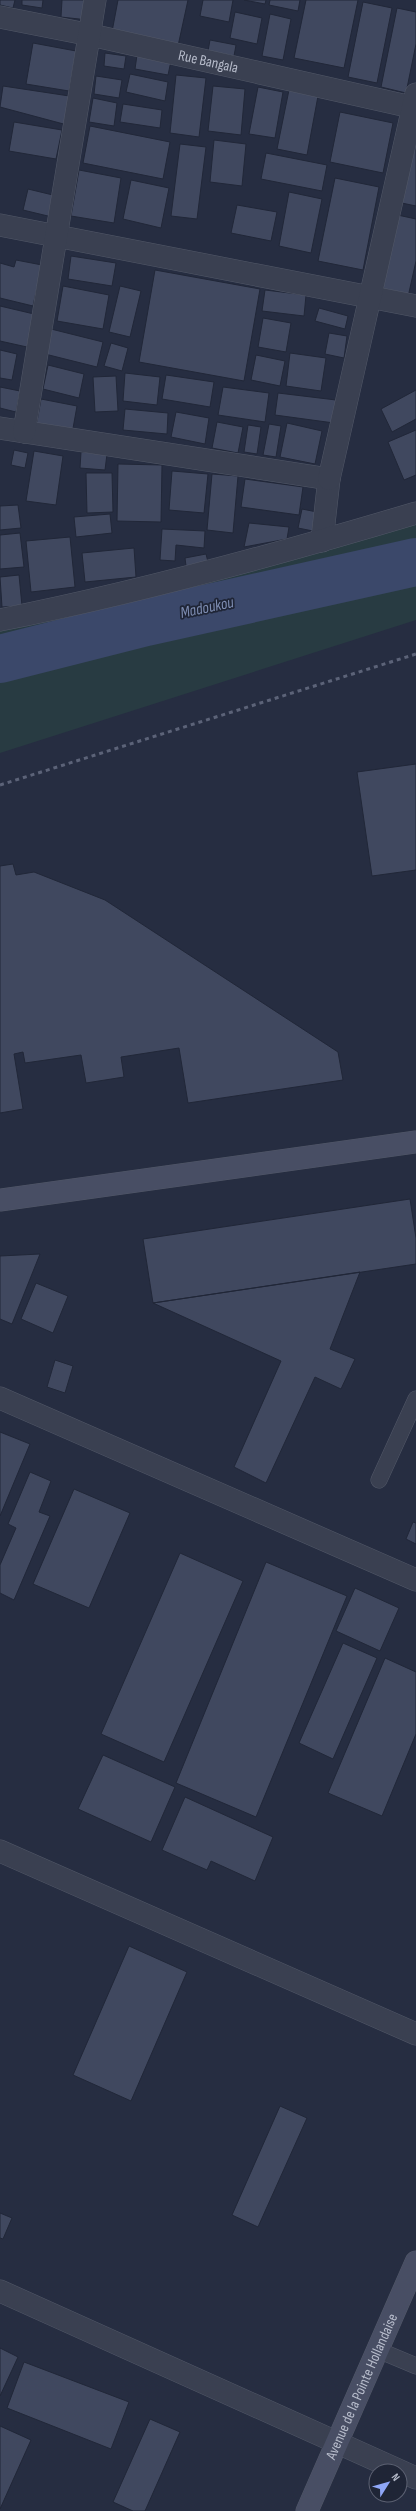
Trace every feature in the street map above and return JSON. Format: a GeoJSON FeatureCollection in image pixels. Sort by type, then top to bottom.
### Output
{"type":"FeatureCollection","features":[{"type":"Feature","properties":{"kind":"street"},"geometry":{"type":"LineString","coordinates":[[24,432],[58,236],[91,35],[95,0]]}},
{"type":"Feature","properties":{"kind":"street","name":"Rue Bangala"},"geometry":{"type":"LineString","coordinates":[[0,17],[415,103]]}},
{"type":"Feature","properties":{"kind":"street"},"geometry":{"type":"LineString","coordinates":[[322,541],[329,479],[415,103]]}},
{"type":"Feature","properties":{"kind":"street"},"geometry":{"type":"LineString","coordinates":[[0,225],[416,306]]}},
{"type":"Feature","properties":{"kind":"street"},"geometry":{"type":"LineString","coordinates":[[0,428],[329,479]]}},
{"type":"Feature","properties":{"kind":"street"},"geometry":{"type":"LineString","coordinates":[[0,620],[134,590],[322,541],[416,513]]}},
{"type":"Feature","properties":{"kind":"street"},"geometry":{"type":"LineString","coordinates":[[0,1200],[416,1142]]}},
{"type":"Feature","properties":{"kind":"street"},"geometry":{"type":"LineString","coordinates":[[0,1398],[416,1580]]}},
{"type":"Feature","properties":{"kind":"street"},"geometry":{"type":"LineString","coordinates":[[0,1851],[416,2034]]}},
{"type":"Feature","properties":{"kind":"street","name":"Avenue de la Pointe Hollandaise"},"geometry":{"type":"LineString","coordinates":[[307,2511],[416,2262]]}},
{"type":"Feature","properties":{"kind":"street"},"geometry":{"type":"LineString","coordinates":[[0,2291],[416,2478]]}},
{"type":"Feature","properties":{"kind":"lane"},"geometry":{"type":"LineString","coordinates":[[379,1480],[416,1399]]}},
{"type":"Feature","properties":{"kind":"lane"},"geometry":{"type":"LineString","coordinates":[[378,2350],[416,2366]]}},
{"type":"Feature","properties":{"kind":"shaded area"},"geometry":{"type":"Polygon","coordinates":[[[416,513],[416,620],[0,753],[0,619],[416,513]]]}},
{"type":"Feature","properties":{"kind":"building"},"geometry":{"type":"Polygon","coordinates":[[[0,0],[15,0],[13,8],[0,5],[0,0]]]}},
{"type":"Feature","properties":{"kind":"building"},"geometry":{"type":"Polygon","coordinates":[[[22,0],[43,0],[42,8],[22,5],[22,0]]]}},
{"type":"Feature","properties":{"kind":"building"},"geometry":{"type":"Polygon","coordinates":[[[62,0],[90,0],[88,20],[61,17],[62,0]]]}},
{"type":"Feature","properties":{"kind":"building"},"geometry":{"type":"Polygon","coordinates":[[[118,0],[188,0],[178,46],[111,37],[118,0]]]}},
{"type":"Feature","properties":{"kind":"building"},"geometry":{"type":"Polygon","coordinates":[[[203,0],[233,0],[229,22],[200,16],[203,0]]]}},
{"type":"Feature","properties":{"kind":"building"},"geometry":{"type":"Polygon","coordinates":[[[244,0],[266,0],[265,4],[244,0]]]}},
{"type":"Feature","properties":{"kind":"building"},"geometry":{"type":"Polygon","coordinates":[[[270,0],[300,0],[298,11],[269,5],[270,0]]]}},
{"type":"Feature","properties":{"kind":"building"},"geometry":{"type":"Polygon","coordinates":[[[306,0],[358,0],[344,68],[294,58],[306,0]]]}},
{"type":"Feature","properties":{"kind":"building"},"geometry":{"type":"Polygon","coordinates":[[[363,2],[392,8],[377,83],[348,77],[363,2]]]}},
{"type":"Feature","properties":{"kind":"building"},"geometry":{"type":"Polygon","coordinates":[[[397,8],[416,12],[416,44],[406,93],[381,87],[397,8]]]}},
{"type":"Feature","properties":{"kind":"building"},"geometry":{"type":"Polygon","coordinates":[[[235,12],[262,18],[257,44],[230,38],[235,12]]]}},
{"type":"Feature","properties":{"kind":"building"},"geometry":{"type":"Polygon","coordinates":[[[270,14],[291,19],[283,60],[262,56],[270,14]]]}},
{"type":"Feature","properties":{"kind":"building"},"geometry":{"type":"Polygon","coordinates":[[[210,40],[236,45],[234,56],[208,51],[210,40]]]}},
{"type":"Feature","properties":{"kind":"building"},"geometry":{"type":"Polygon","coordinates":[[[33,43],[76,51],[69,91],[26,84],[33,43]]]}},
{"type":"Feature","properties":{"kind":"building"},"geometry":{"type":"Polygon","coordinates":[[[105,53],[126,56],[124,69],[104,66],[105,53]]]}},
{"type":"Feature","properties":{"kind":"building"},"geometry":{"type":"Polygon","coordinates":[[[137,55],[171,61],[168,75],[135,69],[137,55]]]}},
{"type":"Feature","properties":{"kind":"building"},"geometry":{"type":"Polygon","coordinates":[[[130,74],[168,82],[165,101],[126,92],[130,74]]]}},
{"type":"Feature","properties":{"kind":"building"},"geometry":{"type":"Polygon","coordinates":[[[176,75],[206,78],[199,137],[170,133],[176,75]]]}},
{"type":"Feature","properties":{"kind":"building"},"geometry":{"type":"Polygon","coordinates":[[[96,76],[122,80],[119,98],[94,94],[96,76]]]}},
{"type":"Feature","properties":{"kind":"building"},"geometry":{"type":"Polygon","coordinates":[[[3,86],[76,97],[71,126],[0,107],[3,86]]]}},
{"type":"Feature","properties":{"kind":"building"},"geometry":{"type":"Polygon","coordinates":[[[213,86],[245,89],[241,135],[208,131],[213,86]]]}},
{"type":"Feature","properties":{"kind":"building"},"geometry":{"type":"Polygon","coordinates":[[[258,87],[283,92],[275,138],[249,134],[258,87]]]}},
{"type":"Feature","properties":{"kind":"building"},"geometry":{"type":"Polygon","coordinates":[[[289,90],[318,96],[307,155],[277,149],[289,90]]]}},
{"type":"Feature","properties":{"kind":"building"},"geometry":{"type":"Polygon","coordinates":[[[93,98],[117,103],[114,126],[89,122],[93,98]]]}},
{"type":"Feature","properties":{"kind":"building"},"geometry":{"type":"Polygon","coordinates":[[[123,104],[162,110],[160,128],[120,122],[123,104]]]}},
{"type":"Feature","properties":{"kind":"building"},"geometry":{"type":"Polygon","coordinates":[[[340,112],[393,123],[383,173],[330,162],[340,112]]]}},
{"type":"Feature","properties":{"kind":"building"},"geometry":{"type":"Polygon","coordinates":[[[14,122],[62,130],[56,159],[9,151],[14,122]]]}},
{"type":"Feature","properties":{"kind":"building"},"geometry":{"type":"Polygon","coordinates":[[[90,126],[170,142],[163,179],[83,163],[90,126]]]}},
{"type":"Feature","properties":{"kind":"building"},"geometry":{"type":"Polygon","coordinates":[[[416,127],[416,206],[397,202],[416,127]]]}},
{"type":"Feature","properties":{"kind":"building"},"geometry":{"type":"Polygon","coordinates":[[[214,140],[246,144],[242,186],[210,182],[214,140]]]}},
{"type":"Feature","properties":{"kind":"building"},"geometry":{"type":"Polygon","coordinates":[[[180,144],[206,147],[197,219],[171,216],[180,144]]]}},
{"type":"Feature","properties":{"kind":"building"},"geometry":{"type":"Polygon","coordinates":[[[266,153],[327,165],[322,191],[261,179],[266,153]]]}},
{"type":"Feature","properties":{"kind":"building"},"geometry":{"type":"Polygon","coordinates":[[[79,170],[121,178],[114,223],[71,216],[79,170]]]}},
{"type":"Feature","properties":{"kind":"building"},"geometry":{"type":"Polygon","coordinates":[[[335,178],[379,187],[363,270],[318,261],[335,178]]]}},
{"type":"Feature","properties":{"kind":"building"},"geometry":{"type":"Polygon","coordinates":[[[131,180],[169,188],[161,228],[123,219],[131,180]]]}},
{"type":"Feature","properties":{"kind":"building"},"geometry":{"type":"Polygon","coordinates":[[[28,189],[57,196],[52,217],[23,210],[28,189]]]}},
{"type":"Feature","properties":{"kind":"building"},"geometry":{"type":"Polygon","coordinates":[[[289,192],[322,199],[311,253],[279,246],[289,192]]]}},
{"type":"Feature","properties":{"kind":"building"},"geometry":{"type":"Polygon","coordinates":[[[237,205],[277,212],[271,241],[231,233],[237,205]]]}},
{"type":"Feature","properties":{"kind":"building"},"geometry":{"type":"Polygon","coordinates":[[[393,214],[416,219],[416,261],[408,297],[377,291],[393,214]]]}},
{"type":"Feature","properties":{"kind":"building"},"geometry":{"type":"Polygon","coordinates":[[[71,256],[116,263],[112,286],[68,279],[71,256]]]}},
{"type":"Feature","properties":{"kind":"building"},"geometry":{"type":"Polygon","coordinates":[[[16,260],[42,265],[33,306],[0,298],[0,263],[14,267],[16,260]]]}},
{"type":"Feature","properties":{"kind":"building"},"geometry":{"type":"Polygon","coordinates":[[[155,270],[260,289],[244,381],[139,362],[155,270]]]}},
{"type":"Feature","properties":{"kind":"building"},"geometry":{"type":"Polygon","coordinates":[[[63,286],[109,295],[103,329],[57,321],[63,286]]]}},
{"type":"Feature","properties":{"kind":"building"},"geometry":{"type":"Polygon","coordinates":[[[120,286],[141,291],[130,337],[109,332],[120,286]]]}},
{"type":"Feature","properties":{"kind":"building"},"geometry":{"type":"Polygon","coordinates":[[[265,290],[306,295],[304,316],[262,311],[265,290]]]}},
{"type":"Feature","properties":{"kind":"building"},"geometry":{"type":"Polygon","coordinates":[[[0,306],[34,314],[27,347],[0,341],[0,306]]]}},
{"type":"Feature","properties":{"kind":"building"},"geometry":{"type":"Polygon","coordinates":[[[319,308],[348,316],[345,329],[315,321],[319,308]]]}},
{"type":"Feature","properties":{"kind":"building"},"geometry":{"type":"Polygon","coordinates":[[[263,318],[291,323],[286,352],[258,347],[263,318]]]}},
{"type":"Feature","properties":{"kind":"building"},"geometry":{"type":"Polygon","coordinates":[[[51,329],[103,342],[97,367],[45,354],[51,329]]]}},
{"type":"Feature","properties":{"kind":"building"},"geometry":{"type":"Polygon","coordinates":[[[329,333],[347,336],[344,358],[325,354],[329,333]]]}},
{"type":"Feature","properties":{"kind":"building"},"geometry":{"type":"Polygon","coordinates":[[[111,343],[128,348],[122,371],[104,366],[111,343]]]}},
{"type":"Feature","properties":{"kind":"building"},"geometry":{"type":"Polygon","coordinates":[[[0,350],[17,354],[12,380],[0,378],[0,350]]]}},
{"type":"Feature","properties":{"kind":"building"},"geometry":{"type":"Polygon","coordinates":[[[290,353],[326,358],[321,391],[286,386],[290,353]]]}},
{"type":"Feature","properties":{"kind":"building"},"geometry":{"type":"Polygon","coordinates":[[[256,355],[285,361],[280,386],[251,380],[256,355]]]}},
{"type":"Feature","properties":{"kind":"building"},"geometry":{"type":"Polygon","coordinates":[[[48,365],[84,374],[79,398],[43,389],[48,365]]]}},
{"type":"Feature","properties":{"kind":"building"},"geometry":{"type":"Polygon","coordinates":[[[125,373],[160,377],[157,405],[123,401],[125,373]]]}},
{"type":"Feature","properties":{"kind":"building"},"geometry":{"type":"Polygon","coordinates":[[[166,375],[214,382],[210,407],[162,399],[166,375]]]}},
{"type":"Feature","properties":{"kind":"building"},"geometry":{"type":"Polygon","coordinates":[[[116,376],[118,411],[95,412],[93,377],[116,376]]]}},
{"type":"Feature","properties":{"kind":"building"},"geometry":{"type":"Polygon","coordinates":[[[0,387],[20,391],[16,412],[0,408],[0,387]]]}},
{"type":"Feature","properties":{"kind":"building"},"geometry":{"type":"Polygon","coordinates":[[[223,387],[269,393],[265,422],[218,415],[223,387]]]}},
{"type":"Feature","properties":{"kind":"building"},"geometry":{"type":"Polygon","coordinates":[[[416,390],[416,419],[392,432],[381,409],[416,390]]]}},
{"type":"Feature","properties":{"kind":"building"},"geometry":{"type":"Polygon","coordinates":[[[278,393],[336,400],[334,423],[275,415],[278,393]]]}},
{"type":"Feature","properties":{"kind":"building"},"geometry":{"type":"Polygon","coordinates":[[[41,399],[77,406],[72,434],[36,427],[41,399]]]}},
{"type":"Feature","properties":{"kind":"building"},"geometry":{"type":"Polygon","coordinates":[[[125,409],[168,413],[167,434],[123,430],[125,409]]]}},
{"type":"Feature","properties":{"kind":"building"},"geometry":{"type":"Polygon","coordinates":[[[176,412],[209,418],[205,444],[171,437],[176,412]]]}},
{"type":"Feature","properties":{"kind":"building"},"geometry":{"type":"Polygon","coordinates":[[[217,422],[243,427],[238,453],[212,448],[217,422]]]}},
{"type":"Feature","properties":{"kind":"building"},"geometry":{"type":"Polygon","coordinates":[[[287,423],[322,431],[315,464],[280,457],[287,423]]]}},
{"type":"Feature","properties":{"kind":"building"},"geometry":{"type":"Polygon","coordinates":[[[269,424],[281,426],[276,457],[263,455],[269,424]]]}},
{"type":"Feature","properties":{"kind":"building"},"geometry":{"type":"Polygon","coordinates":[[[248,425],[261,427],[257,454],[244,452],[248,425]]]}},
{"type":"Feature","properties":{"kind":"building"},"geometry":{"type":"Polygon","coordinates":[[[416,430],[416,475],[404,480],[388,442],[416,430]]]}},
{"type":"Feature","properties":{"kind":"building"},"geometry":{"type":"Polygon","coordinates":[[[14,450],[28,453],[25,468],[11,465],[14,450]]]}},
{"type":"Feature","properties":{"kind":"building"},"geometry":{"type":"Polygon","coordinates":[[[34,451],[63,456],[56,505],[26,501],[34,451]]]}},
{"type":"Feature","properties":{"kind":"building"},"geometry":{"type":"Polygon","coordinates":[[[81,452],[107,454],[105,470],[80,468],[81,452]]]}},
{"type":"Feature","properties":{"kind":"building"},"geometry":{"type":"Polygon","coordinates":[[[118,464],[162,465],[161,522],[117,521],[118,464]]]}},
{"type":"Feature","properties":{"kind":"building"},"geometry":{"type":"Polygon","coordinates":[[[172,471],[208,474],[204,513],[169,510],[172,471]]]}},
{"type":"Feature","properties":{"kind":"building"},"geometry":{"type":"Polygon","coordinates":[[[86,473],[112,473],[113,512],[87,513],[86,473]]]}},
{"type":"Feature","properties":{"kind":"building"},"geometry":{"type":"Polygon","coordinates":[[[212,474],[238,476],[233,533],[207,530],[212,474]]]}},
{"type":"Feature","properties":{"kind":"building"},"geometry":{"type":"Polygon","coordinates":[[[245,479],[303,487],[299,515],[241,507],[245,479]]]}},
{"type":"Feature","properties":{"kind":"building"},"geometry":{"type":"Polygon","coordinates":[[[18,505],[21,528],[0,530],[0,506],[18,505]]]}},
{"type":"Feature","properties":{"kind":"building"},"geometry":{"type":"Polygon","coordinates":[[[302,509],[317,512],[313,531],[298,528],[302,509]]]}},
{"type":"Feature","properties":{"kind":"building"},"geometry":{"type":"Polygon","coordinates":[[[110,514],[112,533],[76,537],[74,517],[110,514]]]}},
{"type":"Feature","properties":{"kind":"building"},"geometry":{"type":"Polygon","coordinates":[[[249,523],[289,527],[287,539],[244,547],[249,523]]]}},
{"type":"Feature","properties":{"kind":"building"},"geometry":{"type":"Polygon","coordinates":[[[162,529],[205,531],[204,548],[176,545],[175,561],[160,560],[162,529]]]}},
{"type":"Feature","properties":{"kind":"building"},"geometry":{"type":"Polygon","coordinates":[[[20,533],[24,567],[0,569],[0,535],[20,533]]]}},
{"type":"Feature","properties":{"kind":"building"},"geometry":{"type":"Polygon","coordinates":[[[70,537],[75,587],[31,592],[26,541],[70,537]]]}},
{"type":"Feature","properties":{"kind":"building"},"geometry":{"type":"Polygon","coordinates":[[[134,548],[136,577],[85,582],[82,553],[134,548]]]}},
{"type":"Feature","properties":{"kind":"building"},"geometry":{"type":"Polygon","coordinates":[[[206,554],[208,562],[186,566],[185,558],[206,554]]]}},
{"type":"Feature","properties":{"kind":"building"},"geometry":{"type":"Polygon","coordinates":[[[19,575],[22,606],[2,607],[0,577],[19,575]]]}},
{"type":"Feature","properties":{"kind":"building"},"geometry":{"type":"Polygon","coordinates":[[[416,764],[416,870],[372,876],[357,772],[416,764]]]}},
{"type":"Feature","properties":{"kind":"building"},"geometry":{"type":"Polygon","coordinates":[[[13,864],[16,875],[34,872],[105,900],[338,1052],[343,1080],[188,1103],[179,1048],[121,1057],[124,1077],[86,1083],[81,1055],[25,1063],[23,1052],[14,1054],[23,1109],[0,1113],[0,866],[13,864]]]}},
{"type":"Feature","properties":{"kind":"building"},"geometry":{"type":"Polygon","coordinates":[[[410,1199],[416,1238],[416,1264],[153,1303],[143,1239],[410,1199]]]}},
{"type":"Feature","properties":{"kind":"building"},"geometry":{"type":"Polygon","coordinates":[[[40,1254],[12,1324],[0,1319],[0,1256],[40,1254]]]}},
{"type":"Feature","properties":{"kind":"building"},"geometry":{"type":"Polygon","coordinates":[[[360,1272],[330,1349],[355,1359],[341,1389],[315,1377],[266,1483],[234,1467],[281,1361],[153,1303],[360,1272]]]}},
{"type":"Feature","properties":{"kind":"building"},"geometry":{"type":"Polygon","coordinates":[[[36,1283],[68,1296],[53,1333],[21,1319],[36,1283]]]}},
{"type":"Feature","properties":{"kind":"building"},"geometry":{"type":"Polygon","coordinates":[[[55,1360],[73,1366],[65,1393],[47,1387],[55,1360]]]}},
{"type":"Feature","properties":{"kind":"building"},"geometry":{"type":"Polygon","coordinates":[[[0,1432],[30,1444],[0,1516],[0,1432]]]}},
{"type":"Feature","properties":{"kind":"building"},"geometry":{"type":"Polygon","coordinates":[[[30,1472],[51,1481],[39,1512],[50,1516],[14,1600],[0,1593],[0,1565],[16,1528],[8,1524],[30,1472]]]}},
{"type":"Feature","properties":{"kind":"building"},"geometry":{"type":"Polygon","coordinates":[[[74,1489],[130,1513],[89,1608],[33,1584],[74,1489]]]}},
{"type":"Feature","properties":{"kind":"building"},"geometry":{"type":"Polygon","coordinates":[[[413,1522],[416,1523],[416,1544],[406,1539],[413,1522]]]}},
{"type":"Feature","properties":{"kind":"building"},"geometry":{"type":"Polygon","coordinates":[[[180,1553],[243,1581],[164,1762],[101,1734],[180,1553]]]}},
{"type":"Feature","properties":{"kind":"building"},"geometry":{"type":"Polygon","coordinates":[[[266,1562],[347,1596],[256,1817],[176,1783],[266,1562]]]}},
{"type":"Feature","properties":{"kind":"building"},"geometry":{"type":"Polygon","coordinates":[[[355,1588],[399,1608],[380,1651],[336,1631],[355,1588]]]}},
{"type":"Feature","properties":{"kind":"building"},"geometry":{"type":"Polygon","coordinates":[[[343,1643],[377,1658],[333,1759],[299,1743],[343,1643]]]}},
{"type":"Feature","properties":{"kind":"building"},"geometry":{"type":"Polygon","coordinates":[[[385,1658],[416,1672],[416,1734],[382,1816],[328,1793],[385,1658]]]}},
{"type":"Feature","properties":{"kind":"building"},"geometry":{"type":"Polygon","coordinates":[[[103,1755],[175,1787],[151,1842],[78,1809],[103,1755]]]}},
{"type":"Feature","properties":{"kind":"building"},"geometry":{"type":"Polygon","coordinates":[[[185,1797],[273,1837],[255,1881],[211,1861],[207,1870],[162,1850],[185,1797]]]}},
{"type":"Feature","properties":{"kind":"building"},"geometry":{"type":"Polygon","coordinates":[[[129,1946],[187,1972],[131,2101],[73,2075],[129,1946]]]}},
{"type":"Feature","properties":{"kind":"building"},"geometry":{"type":"Polygon","coordinates":[[[280,2106],[307,2118],[258,2227],[232,2215],[280,2106]]]}},
{"type":"Feature","properties":{"kind":"building"},"geometry":{"type":"Polygon","coordinates":[[[0,2213],[12,2218],[3,2239],[0,2238],[0,2213]]]}},
{"type":"Feature","properties":{"kind":"building"},"geometry":{"type":"Polygon","coordinates":[[[0,2348],[18,2357],[0,2396],[0,2348]]]}},
{"type":"Feature","properties":{"kind":"building"},"geometry":{"type":"Polygon","coordinates":[[[24,2362],[129,2402],[111,2449],[7,2408],[24,2362]]]}},
{"type":"Feature","properties":{"kind":"building"},"geometry":{"type":"Polygon","coordinates":[[[150,2419],[180,2432],[145,2511],[133,2511],[113,2502],[150,2419]]]}},
{"type":"Feature","properties":{"kind":"building"},"geometry":{"type":"Polygon","coordinates":[[[0,2426],[31,2440],[0,2509],[0,2426]]]}},
{"type":"Feature","properties":{"kind":"waterway","name":"Madoukou"},"geometry":{"type":"LineString","coordinates":[[0,659],[146,622],[416,562]]}},
{"type":"Feature","properties":{"kind":"railway"},"geometry":{"type":"LineString","coordinates":[[0,785],[416,654]]}}]}
